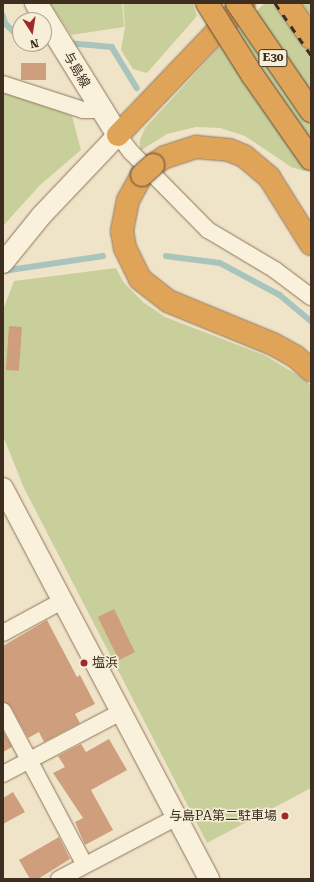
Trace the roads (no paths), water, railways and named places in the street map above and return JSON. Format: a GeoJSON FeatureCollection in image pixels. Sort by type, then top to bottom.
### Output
{"type":"FeatureCollection","features":[{"type":"Feature","properties":{"kind":"highway"},"geometry":{"type":"LineString","coordinates":[[207,3],[253,76],[311,159]]}},
{"type":"Feature","properties":{"kind":"highway","name":"E30"},"geometry":{"type":"LineString","coordinates":[[237,3],[311,111]]}},
{"type":"Feature","properties":{"kind":"highway"},"geometry":{"type":"LineString","coordinates":[[118,135],[244,3]]}},
{"type":"Feature","properties":{"kind":"highway"},"geometry":{"type":"LineString","coordinates":[[287,3],[311,38]]}},
{"type":"Feature","properties":{"kind":"highway"},"geometry":{"type":"LineString","coordinates":[[311,244],[269,177],[244,156],[223,149],[196,147],[165,156],[148,170],[128,200],[122,231],[125,248],[140,279],[168,302],[273,344],[296,357],[311,370]]}},
{"type":"Feature","properties":{"kind":"main road","name":"与島線"},"geometry":{"type":"LineString","coordinates":[[36,3],[100,110],[118,135]]}},
{"type":"Feature","properties":{"kind":"street"},"geometry":{"type":"LineString","coordinates":[[3,84],[84,110],[100,110]]}},
{"type":"Feature","properties":{"kind":"street"},"geometry":{"type":"LineString","coordinates":[[5,259],[41,216],[118,135],[131,152],[208,230],[275,270],[311,297]]}},
{"type":"Feature","properties":{"kind":"street"},"geometry":{"type":"LineString","coordinates":[[3,488],[209,879]]}},
{"type":"Feature","properties":{"kind":"street"},"geometry":{"type":"LineString","coordinates":[[3,633],[62,601]]}},
{"type":"Feature","properties":{"kind":"street"},"geometry":{"type":"LineString","coordinates":[[3,711],[85,865]]}},
{"type":"Feature","properties":{"kind":"street"},"geometry":{"type":"LineString","coordinates":[[3,774],[121,712]]}},
{"type":"Feature","properties":{"kind":"street"},"geometry":{"type":"LineString","coordinates":[[59,879],[177,817]]}},
{"type":"Feature","properties":{"kind":"waterway"},"geometry":{"type":"LineString","coordinates":[[3,15],[6,24],[12,30]]}},
{"type":"Feature","properties":{"kind":"waterway"},"geometry":{"type":"LineString","coordinates":[[68,43],[112,47],[137,88]]}},
{"type":"Feature","properties":{"kind":"waterway"},"geometry":{"type":"LineString","coordinates":[[3,271],[103,256]]}},
{"type":"Feature","properties":{"kind":"waterway"},"geometry":{"type":"LineString","coordinates":[[166,256],[220,263],[280,295],[311,321]]}},
{"type":"Feature","properties":{"kind":"railway"},"geometry":{"type":"LineString","coordinates":[[246,3],[311,98]]}},
{"type":"Feature","properties":{"kind":"railway"},"geometry":{"type":"LineString","coordinates":[[275,3],[311,55]]}},
{"type":"Feature","properties":{"kind":"place","name":"塩浜"},"geometry":{"type":"Point","coordinates":[84,663]}},
{"type":"Feature","properties":{"kind":"place","name":"与島PA第二駐車場"},"geometry":{"type":"Point","coordinates":[285,816]}}]}
